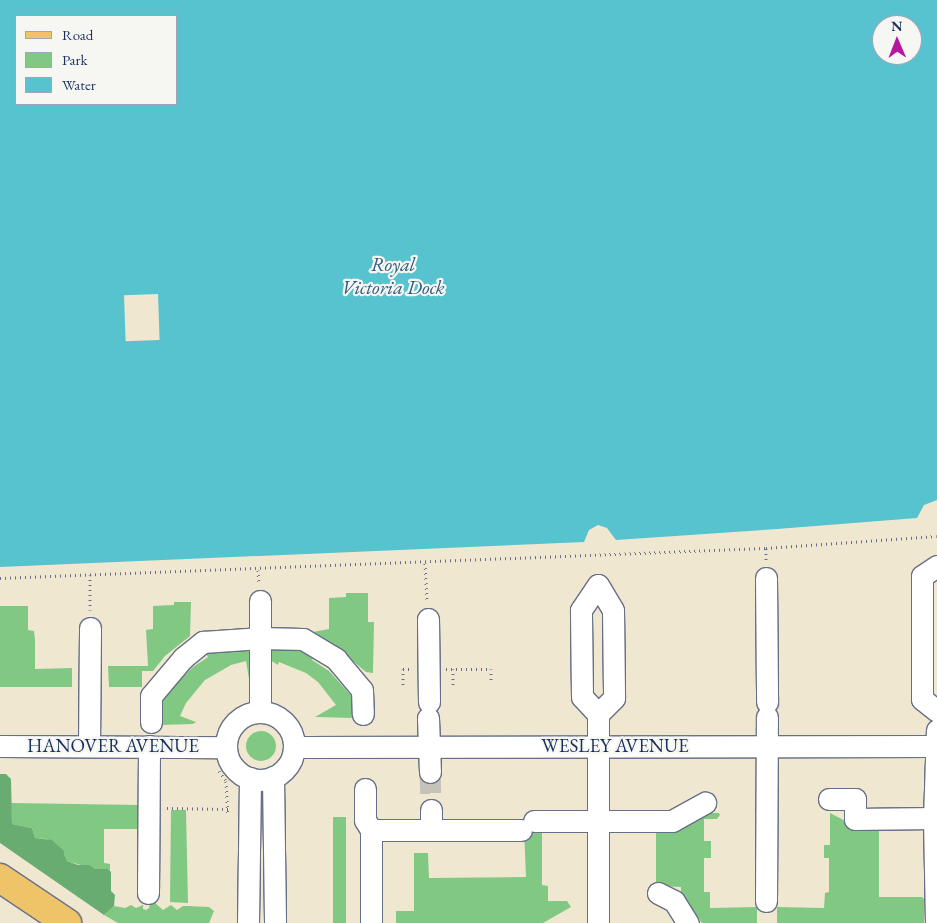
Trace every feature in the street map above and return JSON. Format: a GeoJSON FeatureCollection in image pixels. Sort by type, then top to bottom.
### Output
{"type":"FeatureCollection","features":[{"type":"Feature","properties":{"kind":"main road"},"geometry":{"type":"LineString","coordinates":[[0,878],[67,923]]}},
{"type":"Feature","properties":{"kind":"street"},"geometry":{"type":"LineString","coordinates":[[937,566],[922,576],[922,698],[937,711]]}},
{"type":"Feature","properties":{"kind":"street"},"geometry":{"type":"LineString","coordinates":[[766,578],[766,901]]}},
{"type":"Feature","properties":{"kind":"street"},"geometry":{"type":"LineString","coordinates":[[598,714],[582,697],[581,610],[598,585],[613,610],[614,698],[598,714],[598,923]]}},
{"type":"Feature","properties":{"kind":"street"},"geometry":{"type":"LineString","coordinates":[[260,602],[260,712]]}},
{"type":"Feature","properties":{"kind":"street"},"geometry":{"type":"LineString","coordinates":[[428,619],[430,772]]}},
{"type":"Feature","properties":{"kind":"street"},"geometry":{"type":"LineString","coordinates":[[89,746],[90,628]]}},
{"type":"Feature","properties":{"kind":"street"},"geometry":{"type":"LineString","coordinates":[[151,722],[151,696],[183,658],[202,642],[261,638],[303,639],[336,659],[362,690],[363,714]]}},
{"type":"Feature","properties":{"kind":"street"},"geometry":{"type":"LineString","coordinates":[[260,712],[271,714],[284,723],[292,736],[294,746],[288,765],[273,777],[262,779],[250,778],[232,766],[226,747],[232,726],[245,716],[260,712]]}},
{"type":"Feature","properties":{"kind":"street"},"geometry":{"type":"LineString","coordinates":[[936,918],[937,740]]}},
{"type":"Feature","properties":{"kind":"street","name":"WESLEY AVENUE"},"geometry":{"type":"LineString","coordinates":[[294,746],[597,747],[937,740]]}},
{"type":"Feature","properties":{"kind":"street","name":"HANOVER AVENUE"},"geometry":{"type":"LineString","coordinates":[[0,746],[226,747]]}},
{"type":"Feature","properties":{"kind":"street"},"geometry":{"type":"LineString","coordinates":[[148,746],[148,893]]}},
{"type":"Feature","properties":{"kind":"street"},"geometry":{"type":"LineString","coordinates":[[273,777],[275,923]]}},
{"type":"Feature","properties":{"kind":"street"},"geometry":{"type":"LineString","coordinates":[[248,923],[250,778]]}},
{"type":"Feature","properties":{"kind":"street"},"geometry":{"type":"LineString","coordinates":[[365,789],[365,820],[371,830],[371,923]]}},
{"type":"Feature","properties":{"kind":"street"},"geometry":{"type":"LineString","coordinates":[[829,799],[855,799],[855,819],[936,818]]}},
{"type":"Feature","properties":{"kind":"street"},"geometry":{"type":"LineString","coordinates":[[371,830],[431,820],[528,826],[597,822],[672,821],[705,803]]}},
{"type":"Feature","properties":{"kind":"street"},"geometry":{"type":"LineString","coordinates":[[658,893],[674,901],[688,923]]}},
{"type":"Feature","properties":{"kind":"path"},"geometry":{"type":"LineString","coordinates":[[0,578],[426,563],[766,548],[937,536]]}},
{"type":"Feature","properties":{"kind":"path"},"geometry":{"type":"LineString","coordinates":[[426,563],[428,619]]}},
{"type":"Feature","properties":{"kind":"path"},"geometry":{"type":"LineString","coordinates":[[90,575],[90,628]]}},
{"type":"Feature","properties":{"kind":"path"},"geometry":{"type":"LineString","coordinates":[[403,685],[403,669],[408,669]]}},
{"type":"Feature","properties":{"kind":"path"},"geometry":{"type":"LineString","coordinates":[[453,685],[451,669],[491,669],[491,683]]}},
{"type":"Feature","properties":{"kind":"path"},"geometry":{"type":"LineString","coordinates":[[220,771],[226,781],[228,791]]}},
{"type":"Feature","properties":{"kind":"path"},"geometry":{"type":"LineString","coordinates":[[178,808],[228,808]]}},
{"type":"Feature","properties":{"kind":"green space"},"geometry":{"type":"Polygon","coordinates":[[[346,593],[368,593],[368,622],[374,622],[373,673],[366,672],[334,645],[313,632],[329,629],[329,598],[346,597],[346,593]]]}},
{"type":"Feature","properties":{"kind":"green space"},"geometry":{"type":"Polygon","coordinates":[[[174,602],[191,602],[190,636],[165,656],[153,671],[142,671],[142,687],[109,687],[108,666],[148,666],[146,630],[153,629],[153,606],[174,605],[174,602]]]}},
{"type":"Feature","properties":{"kind":"green space"},"geometry":{"type":"Polygon","coordinates":[[[0,606],[28,606],[28,630],[34,631],[35,640],[35,669],[72,668],[72,687],[0,687],[0,606]]]}},
{"type":"Feature","properties":{"kind":"green space"},"geometry":{"type":"Polygon","coordinates":[[[250,645],[250,685],[246,661],[231,665],[205,680],[186,703],[180,716],[196,722],[193,724],[159,725],[159,701],[193,667],[208,657],[205,652],[250,645]]]}},
{"type":"Feature","properties":{"kind":"green space"},"geometry":{"type":"Polygon","coordinates":[[[270,646],[305,647],[316,653],[312,660],[329,671],[354,699],[354,718],[315,717],[336,705],[318,682],[306,673],[279,662],[278,665],[270,660],[270,646]]]}},
{"type":"Feature","properties":{"kind":"green space"},"geometry":{"type":"Polygon","coordinates":[[[261,731],[272,735],[276,746],[272,757],[261,761],[250,757],[246,746],[250,735],[261,731]]]}},
{"type":"Feature","properties":{"kind":"green space"},"geometry":{"type":"Polygon","coordinates":[[[0,774],[6,774],[11,779],[12,824],[32,828],[35,838],[52,840],[64,851],[67,861],[78,865],[89,865],[95,869],[108,869],[111,872],[111,891],[115,895],[114,906],[104,915],[0,843],[0,774]]]}},
{"type":"Feature","properties":{"kind":"green space"},"geometry":{"type":"Polygon","coordinates":[[[11,803],[140,805],[140,829],[104,829],[104,863],[110,864],[110,871],[108,869],[94,869],[67,861],[47,839],[35,838],[32,828],[12,824],[11,803]]]}},
{"type":"Feature","properties":{"kind":"green space"},"geometry":{"type":"Polygon","coordinates":[[[171,810],[186,810],[188,903],[170,902],[171,810]]]}},
{"type":"Feature","properties":{"kind":"green space"},"geometry":{"type":"Polygon","coordinates":[[[702,813],[719,813],[720,815],[717,819],[704,819],[704,841],[711,841],[711,858],[704,858],[704,892],[710,892],[710,908],[757,907],[757,923],[702,923],[681,894],[681,887],[656,886],[656,828],[682,828],[702,813]]]}},
{"type":"Feature","properties":{"kind":"green space"},"geometry":{"type":"Polygon","coordinates":[[[830,813],[855,826],[879,828],[879,897],[922,897],[924,899],[924,923],[777,923],[777,907],[824,908],[825,893],[829,892],[829,858],[824,858],[824,845],[830,845],[830,813]]]}},
{"type":"Feature","properties":{"kind":"green space"},"geometry":{"type":"Polygon","coordinates":[[[333,817],[346,817],[346,923],[333,923],[333,817]]]}},
{"type":"Feature","properties":{"kind":"green space"},"geometry":{"type":"Polygon","coordinates":[[[524,829],[542,829],[542,885],[548,886],[548,901],[567,901],[571,907],[543,923],[396,923],[396,911],[414,911],[414,853],[428,853],[429,878],[526,877],[524,829]]]}},
{"type":"Feature","properties":{"kind":"green space"},"geometry":{"type":"Polygon","coordinates":[[[154,902],[163,910],[171,905],[177,910],[183,906],[188,906],[209,907],[214,911],[209,923],[118,923],[104,915],[114,906],[125,908],[131,905],[136,908],[143,905],[143,909],[146,910],[149,908],[150,903],[154,902]]]}},
{"type":"Feature","properties":{"kind":"water","name":"Royal Victoria Dock"},"geometry":{"type":"Polygon","coordinates":[[[0,0],[937,0],[937,500],[924,505],[917,518],[616,540],[607,528],[598,525],[589,530],[584,542],[0,567],[0,0]]]}},
{"type":"Feature","properties":{"kind":"pier"},"geometry":{"type":"Polygon","coordinates":[[[158,294],[160,340],[126,341],[124,295],[158,294]]]}},
{"type":"Feature","properties":{"kind":"tunnel"},"geometry":{"type":"LineString","coordinates":[[430,772],[431,810]]}}]}
